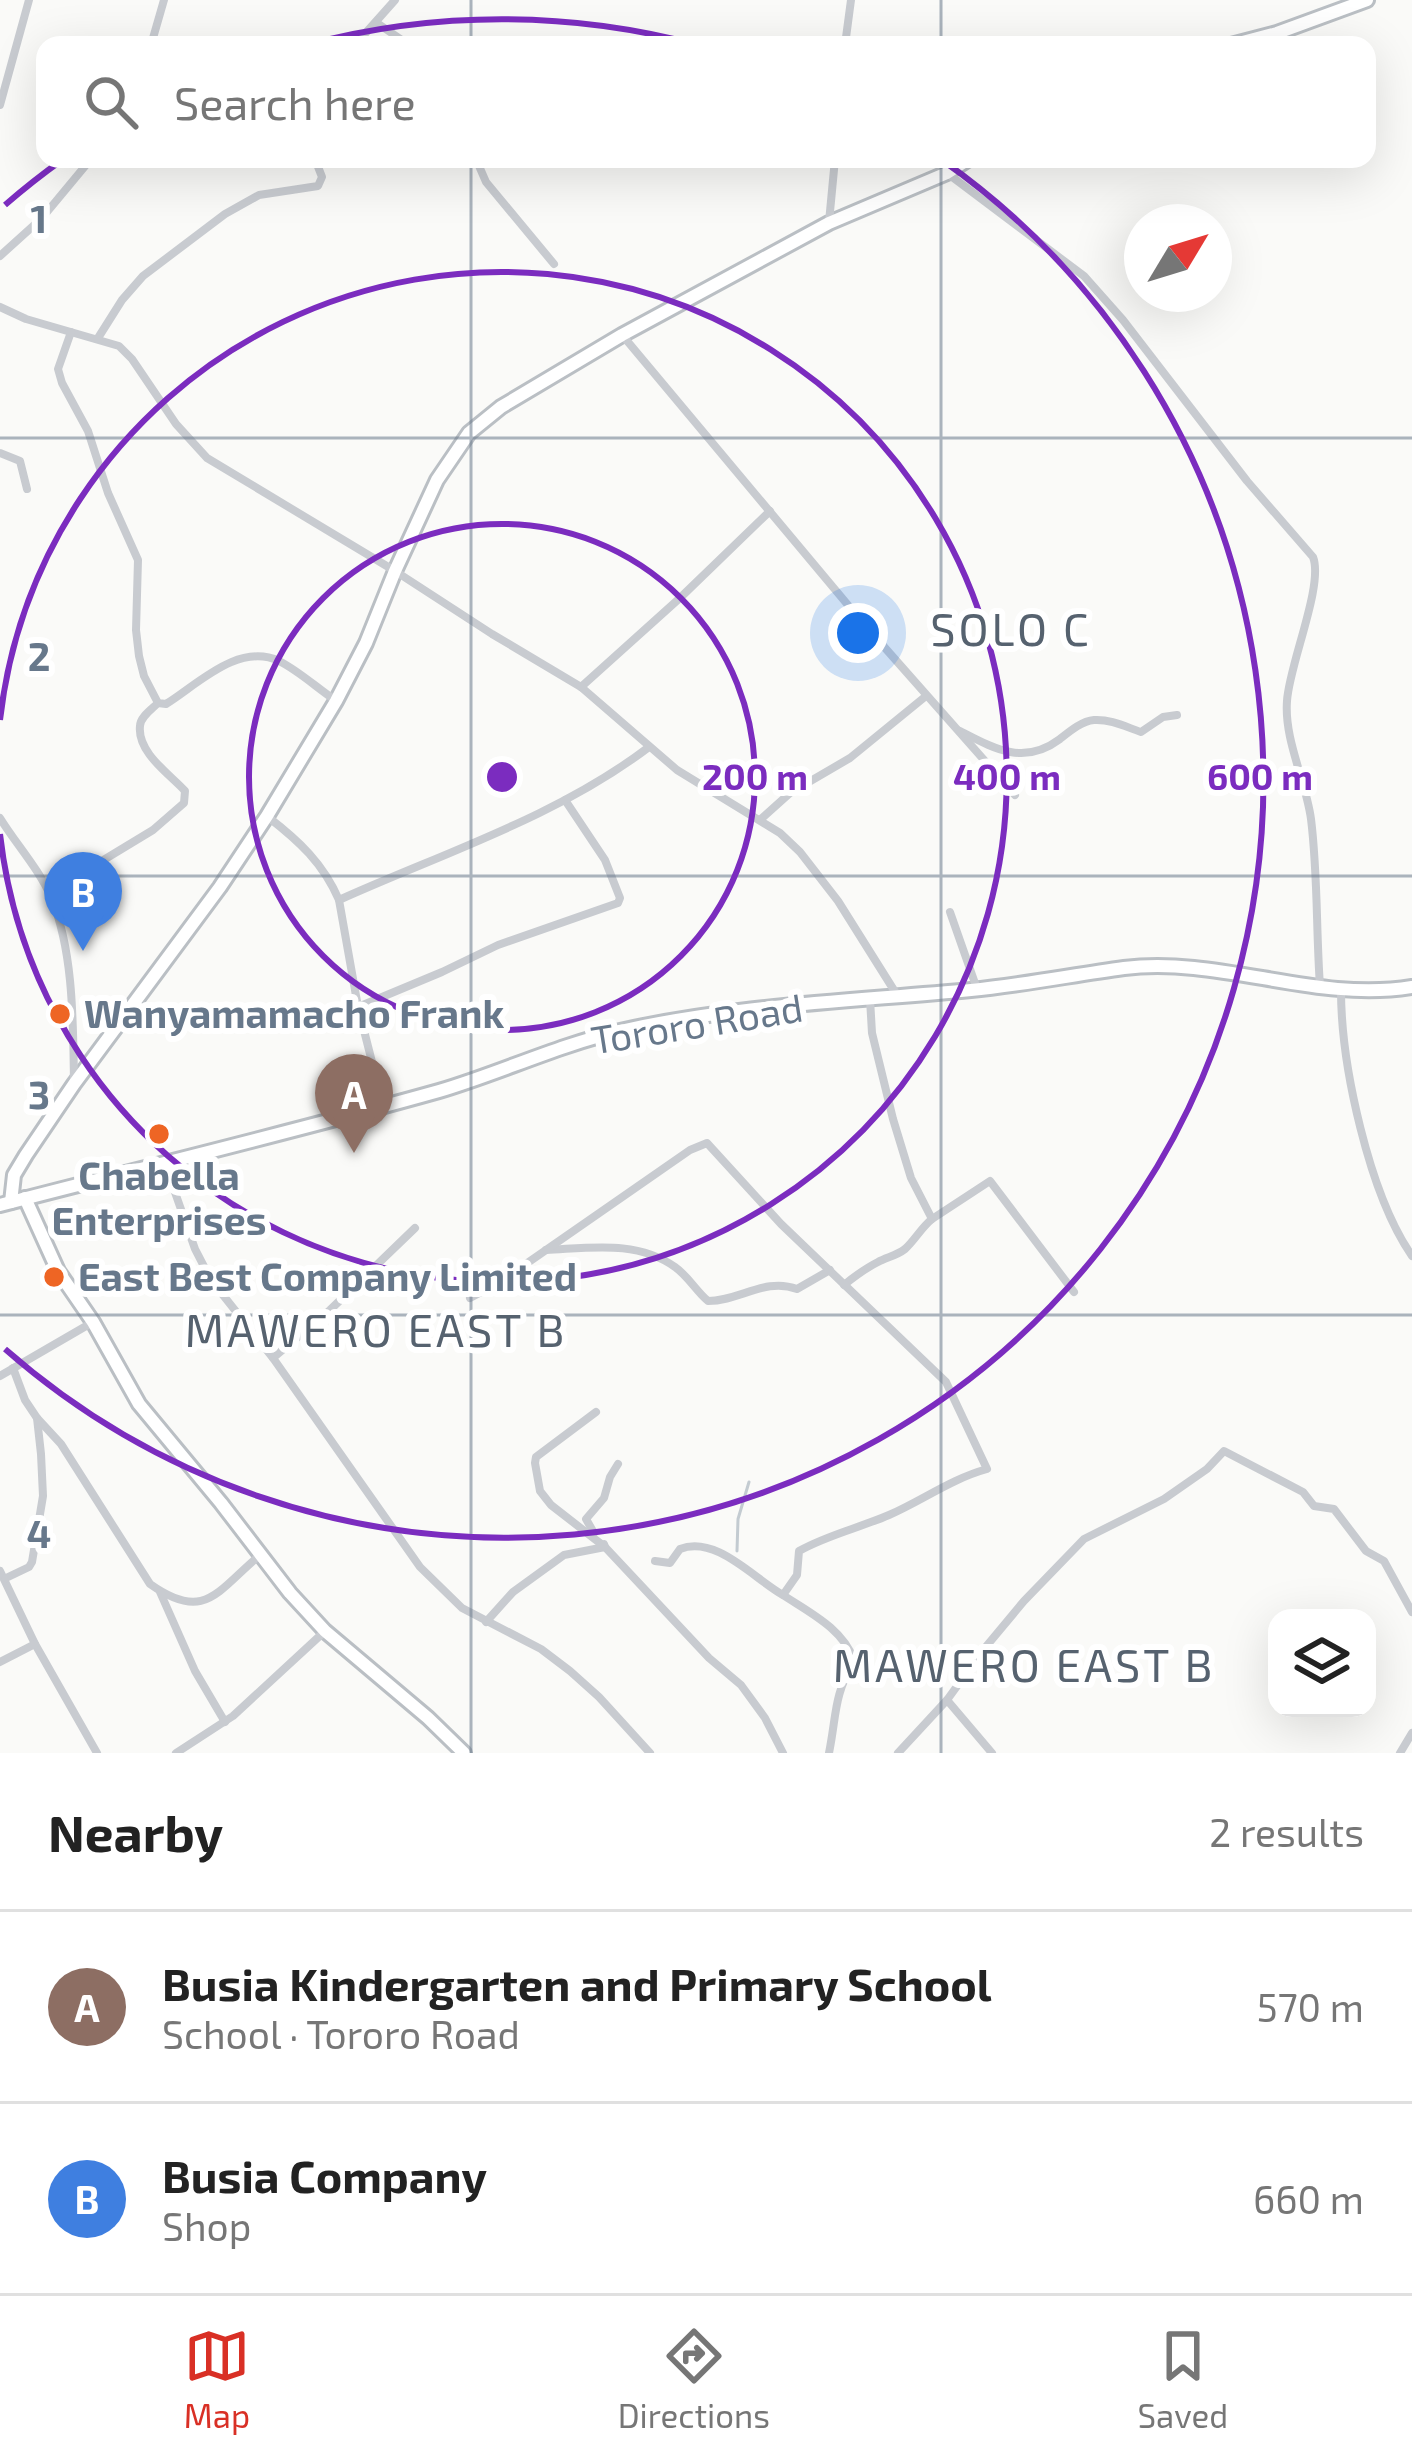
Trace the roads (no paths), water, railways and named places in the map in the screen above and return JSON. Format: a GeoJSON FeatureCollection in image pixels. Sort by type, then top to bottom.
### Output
{"type":"FeatureCollection","features":[{"type":"Feature","properties":{"kind":"main road"},"geometry":{"type":"LineString","coordinates":[[1266,36],[1367,0]]}},
{"type":"Feature","properties":{"kind":"main road"},"geometry":{"type":"LineString","coordinates":[[5,1203],[18,1167],[74,1084],[267,816],[336,701],[437,481],[469,433],[501,406],[622,335],[829,224],[955,168]]}},
{"type":"Feature","properties":{"kind":"main road","name":"Tororo Road"},"geometry":{"type":"LineString","coordinates":[[5,1203],[455,1086],[619,1031],[734,1013],[1156,966],[1241,973],[1341,990],[1412,987]]}},
{"type":"Feature","properties":{"kind":"main road"},"geometry":{"type":"LineString","coordinates":[[25,1198],[58,1271],[139,1404],[290,1593],[326,1631],[464,1753]]}},
{"type":"Feature","properties":{"kind":"street"},"geometry":{"type":"LineString","coordinates":[[0,105],[29,0]]}},
{"type":"Feature","properties":{"kind":"street"},"geometry":{"type":"LineString","coordinates":[[154,36],[164,0]]}},
{"type":"Feature","properties":{"kind":"street"},"geometry":{"type":"LineString","coordinates":[[365,36],[395,0]]}},
{"type":"Feature","properties":{"kind":"street"},"geometry":{"type":"LineString","coordinates":[[846,36],[851,0]]}},
{"type":"Feature","properties":{"kind":"street"},"geometry":{"type":"LineString","coordinates":[[377,23],[396,36]]}},
{"type":"Feature","properties":{"kind":"street"},"geometry":{"type":"LineString","coordinates":[[0,256],[42,218],[84,168]]}},
{"type":"Feature","properties":{"kind":"street"},"geometry":{"type":"LineString","coordinates":[[98,338],[143,276],[224,214],[259,195],[318,186],[322,177],[318,168]]}},
{"type":"Feature","properties":{"kind":"street"},"geometry":{"type":"LineString","coordinates":[[480,168],[486,182],[554,264]]}},
{"type":"Feature","properties":{"kind":"street"},"geometry":{"type":"LineString","coordinates":[[829,224],[834,168]]}},
{"type":"Feature","properties":{"kind":"street"},"geometry":{"type":"LineString","coordinates":[[947,173],[1084,276],[1313,557],[1315,590],[1286,706],[1311,818],[1320,988]]}},
{"type":"Feature","properties":{"kind":"street"},"geometry":{"type":"LineString","coordinates":[[0,307],[125,351],[176,424],[207,458],[581,687],[698,784],[760,819],[794,845],[838,901],[898,996]]}},
{"type":"Feature","properties":{"kind":"street"},"geometry":{"type":"LineString","coordinates":[[70,332],[58,369],[88,431],[108,493],[138,560],[139,656],[158,703]]}},
{"type":"Feature","properties":{"kind":"street"},"geometry":{"type":"LineString","coordinates":[[622,335],[1015,795]]}},
{"type":"Feature","properties":{"kind":"street"},"geometry":{"type":"LineString","coordinates":[[0,453],[20,460],[27,489]]}},
{"type":"Feature","properties":{"kind":"street"},"geometry":{"type":"LineString","coordinates":[[581,687],[770,511]]}},
{"type":"Feature","properties":{"kind":"street"},"geometry":{"type":"LineString","coordinates":[[158,703],[166,704],[214,671],[266,656],[336,701]]}},
{"type":"Feature","properties":{"kind":"street"},"geometry":{"type":"LineString","coordinates":[[760,819],[797,788],[850,758],[926,695]]}},
{"type":"Feature","properties":{"kind":"street"},"geometry":{"type":"LineString","coordinates":[[49,893],[153,830],[184,803],[185,791],[156,764],[139,729],[158,703]]}},
{"type":"Feature","properties":{"kind":"street"},"geometry":{"type":"LineString","coordinates":[[953,727],[1000,752],[1019,754],[1052,745],[1088,720],[1112,721],[1142,732],[1177,715]]}},
{"type":"Feature","properties":{"kind":"street"},"geometry":{"type":"LineString","coordinates":[[339,900],[565,800],[649,747]]}},
{"type":"Feature","properties":{"kind":"street"},"geometry":{"type":"LineString","coordinates":[[358,1007],[539,928],[618,904],[620,898],[605,860],[565,800]]}},
{"type":"Feature","properties":{"kind":"street"},"geometry":{"type":"LineString","coordinates":[[267,816],[304,844],[339,900],[358,1007],[383,1105]]}},
{"type":"Feature","properties":{"kind":"street"},"geometry":{"type":"LineString","coordinates":[[0,818],[49,893],[61,926],[73,1011],[74,1084]]}},
{"type":"Feature","properties":{"kind":"street"},"geometry":{"type":"LineString","coordinates":[[950,912],[977,989]]}},
{"type":"Feature","properties":{"kind":"street"},"geometry":{"type":"LineString","coordinates":[[1341,990],[1341,1025],[1360,1123],[1392,1225],[1412,1256]]}},
{"type":"Feature","properties":{"kind":"street"},"geometry":{"type":"LineString","coordinates":[[870,999],[872,1033],[893,1119],[910,1178],[932,1219]]}},
{"type":"Feature","properties":{"kind":"street"},"geometry":{"type":"LineString","coordinates":[[470,1298],[690,1150],[707,1144],[781,1224],[946,1382],[987,1469],[799,1551],[797,1575],[783,1595]]}},
{"type":"Feature","properties":{"kind":"street"},"geometry":{"type":"LineString","coordinates":[[165,1164],[204,1269],[273,1358],[420,1567],[462,1608],[541,1649],[570,1671],[650,1753]]}},
{"type":"Feature","properties":{"kind":"street"},"geometry":{"type":"LineString","coordinates":[[844,1285],[895,1256],[932,1219],[990,1180],[1073,1292]]}},
{"type":"Feature","properties":{"kind":"street"},"geometry":{"type":"LineString","coordinates":[[273,1358],[415,1228]]}},
{"type":"Feature","properties":{"kind":"street"},"geometry":{"type":"LineString","coordinates":[[545,1250],[641,1250],[678,1268],[708,1301],[782,1283],[796,1289],[830,1270]]}},
{"type":"Feature","properties":{"kind":"street"},"geometry":{"type":"LineString","coordinates":[[0,1376],[93,1322]]}},
{"type":"Feature","properties":{"kind":"street"},"geometry":{"type":"LineString","coordinates":[[13,1368],[25,1400],[61,1444],[150,1583],[160,1591],[182,1603],[201,1603],[261,1555]]}},
{"type":"Feature","properties":{"kind":"street"},"geometry":{"type":"LineString","coordinates":[[596,1412],[536,1457],[535,1463],[541,1491],[551,1505],[605,1546]]}},
{"type":"Feature","properties":{"kind":"street"},"geometry":{"type":"LineString","coordinates":[[37,1418],[44,1496],[40,1529],[28,1567],[3,1575],[35,1644],[97,1753]]}},
{"type":"Feature","properties":{"kind":"street"},"geometry":{"type":"LineString","coordinates":[[898,1753],[947,1700],[1024,1600],[1084,1539],[1165,1499],[1225,1451],[1303,1492],[1314,1505],[1334,1509],[1366,1551],[1384,1561],[1412,1612]]}},
{"type":"Feature","properties":{"kind":"street"},"geometry":{"type":"LineString","coordinates":[[618,1464],[604,1498],[586,1520],[710,1658],[741,1685],[783,1753]]}},
{"type":"Feature","properties":{"kind":"street"},"geometry":{"type":"LineString","coordinates":[[655,1561],[670,1563],[680,1549],[697,1544],[740,1562],[760,1582],[831,1626],[854,1660],[833,1713],[829,1753]]}},
{"type":"Feature","properties":{"kind":"street"},"geometry":{"type":"LineString","coordinates":[[486,1622],[513,1592],[564,1555],[605,1546]]}},
{"type":"Feature","properties":{"kind":"street"},"geometry":{"type":"LineString","coordinates":[[160,1591],[195,1670],[225,1722]]}},
{"type":"Feature","properties":{"kind":"street"},"geometry":{"type":"LineString","coordinates":[[176,1753],[225,1722],[326,1631]]}},
{"type":"Feature","properties":{"kind":"street"},"geometry":{"type":"LineString","coordinates":[[0,1662],[35,1644]]}},
{"type":"Feature","properties":{"kind":"street"},"geometry":{"type":"LineString","coordinates":[[947,1700],[992,1753]]}},
{"type":"Feature","properties":{"kind":"street"},"geometry":{"type":"LineString","coordinates":[[1400,1753],[1412,1733]]}},
{"type":"Feature","properties":{"kind":"waterway"},"geometry":{"type":"LineString","coordinates":[[737,1551],[738,1519],[749,1482]]}},
{"type":"Feature","properties":{"kind":"place","name":"Busia Company"},"geometry":{"type":"Point","coordinates":[83,951]}},
{"type":"Feature","properties":{"kind":"place","name":"Wanyamamacho Frank"},"geometry":{"type":"Point","coordinates":[60,1014]}},
{"type":"Feature","properties":{"kind":"place","name":"Chabella Enterprises"},"geometry":{"type":"Point","coordinates":[159,1134]}},
{"type":"Feature","properties":{"kind":"place","name":"Busia Kindergarten and Primary School"},"geometry":{"type":"Point","coordinates":[354,1153]}},
{"type":"Feature","properties":{"kind":"place","name":"East Best Company Limited"},"geometry":{"type":"Point","coordinates":[54,1277]}},
{"type":"Feature","properties":{"kind":"district","name":"SOLO C"},"geometry":{"type":"Point","coordinates":[1011,630]}},
{"type":"Feature","properties":{"kind":"district","name":"MAWERO EAST B"},"geometry":{"type":"Point","coordinates":[376,1331]}},
{"type":"Feature","properties":{"kind":"district","name":"MAWERO EAST B"},"geometry":{"type":"Point","coordinates":[1024,1666]}}]}
